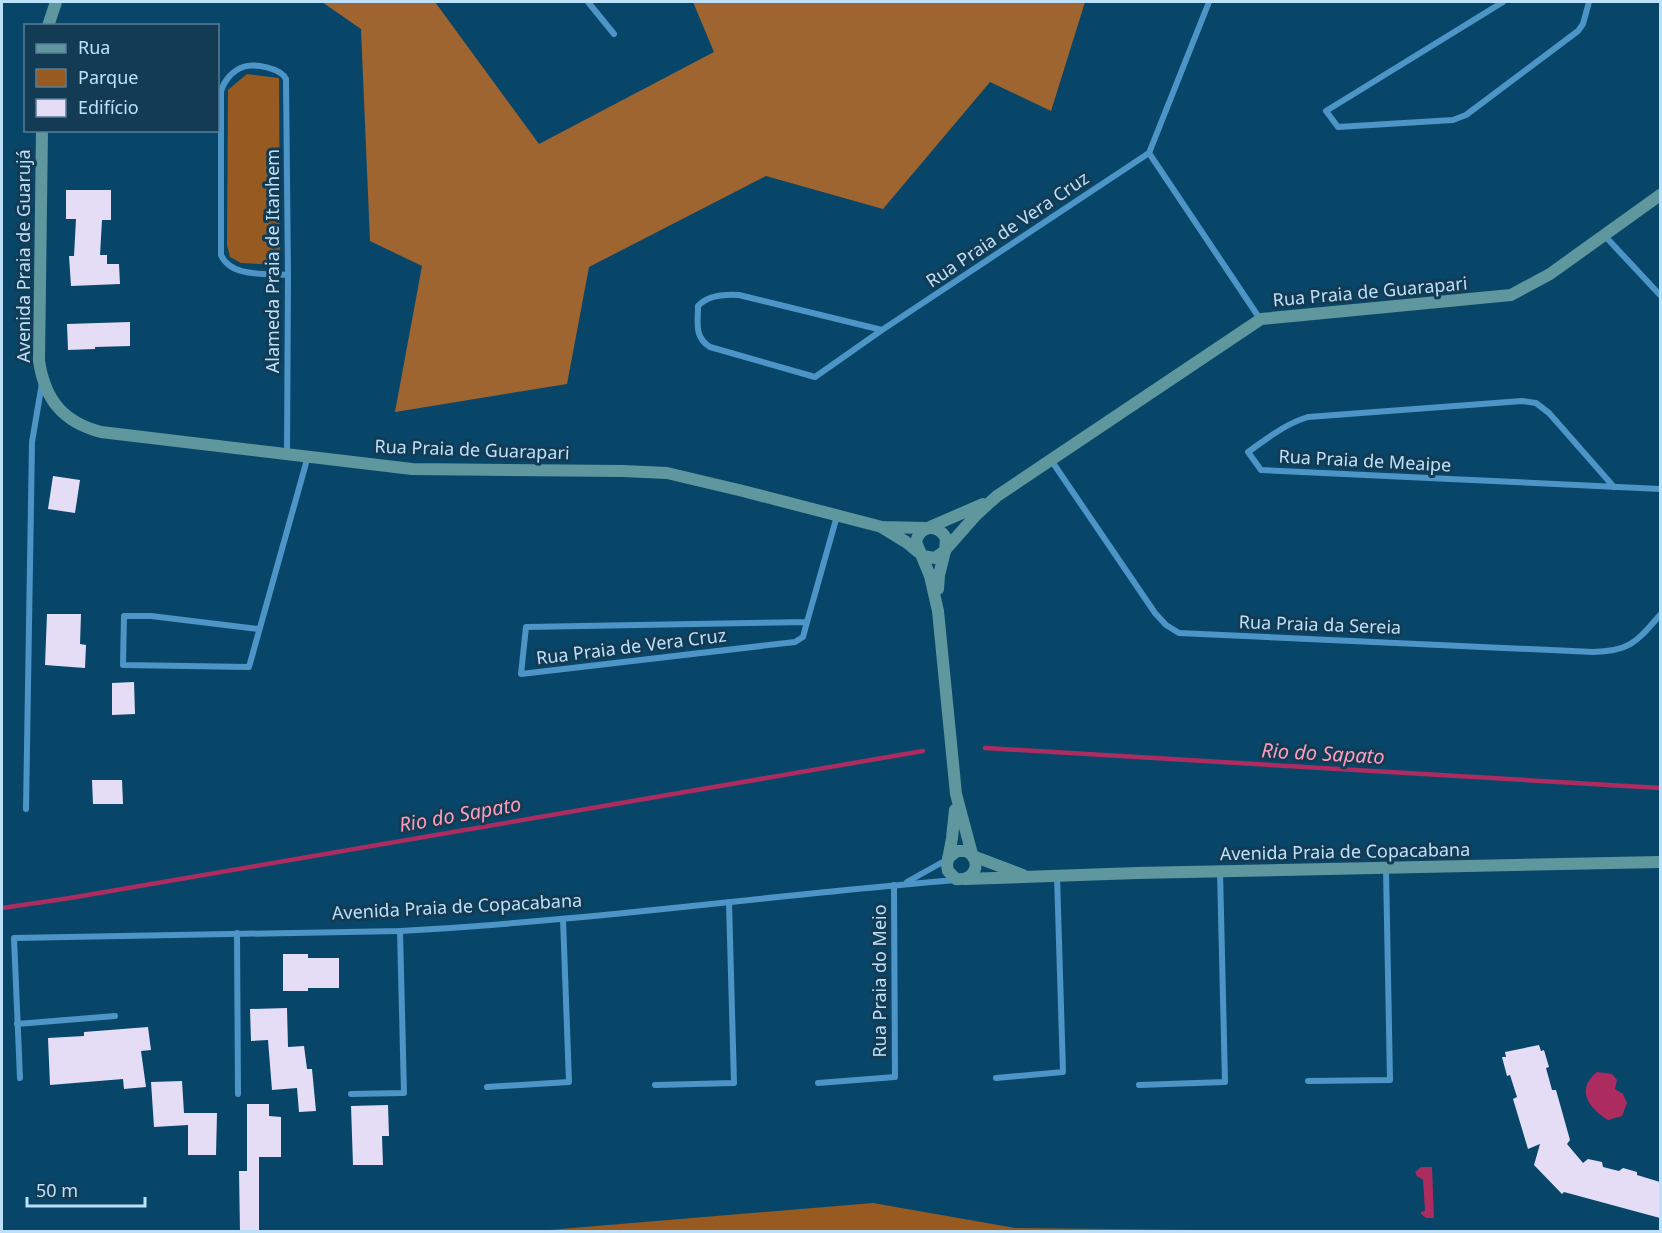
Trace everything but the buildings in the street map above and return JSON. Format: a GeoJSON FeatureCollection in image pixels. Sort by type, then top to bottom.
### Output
{"type":"FeatureCollection","features":[{"type":"Feature","properties":{"kind":"street"},"geometry":{"type":"LineString","coordinates":[[49,24],[56,2]]}},
{"type":"Feature","properties":{"kind":"street"},"geometry":{"type":"LineString","coordinates":[[588,2],[614,34]]}},
{"type":"Feature","properties":{"kind":"street"},"geometry":{"type":"LineString","coordinates":[[1209,2],[1149,153],[1260,319]]}},
{"type":"Feature","properties":{"kind":"street"},"geometry":{"type":"LineString","coordinates":[[1503,2],[1326,111],[1338,127],[1453,120],[1466,115],[1578,31],[1583,24],[1589,2]]}},
{"type":"Feature","properties":{"kind":"street","name":"Alameda Praia de Itanhem"},"geometry":{"type":"LineString","coordinates":[[286,454],[288,276],[287,84],[284,74],[280,71],[248,66],[236,71],[224,84],[221,92],[220,248],[224,262],[235,270],[288,276]]}},
{"type":"Feature","properties":{"kind":"street","name":"Avenida Praia de Guarujá"},"geometry":{"type":"LineString","coordinates":[[42,132],[39,362],[42,382]]}},
{"type":"Feature","properties":{"kind":"street","name":"Rua Praia de Vera Cruz"},"geometry":{"type":"LineString","coordinates":[[882,330],[739,295],[719,295],[703,301],[698,306],[697,333],[699,339],[710,347],[815,377],[1149,153]]}},
{"type":"Feature","properties":{"kind":"street","name":"Rua Praia de Guarapari"},"geometry":{"type":"LineString","coordinates":[[42,382],[52,400],[66,416],[84,428],[101,432],[412,469],[667,473],[882,527],[927,528],[997,496],[1260,319],[1511,295],[1550,274],[1660,195]]}},
{"type":"Feature","properties":{"kind":"street"},"geometry":{"type":"LineString","coordinates":[[1604,235],[1660,295]]}},
{"type":"Feature","properties":{"kind":"street"},"geometry":{"type":"LineString","coordinates":[[26,809],[32,442],[42,382]]}},
{"type":"Feature","properties":{"kind":"street","name":"Rua Praia de Meaipe"},"geometry":{"type":"LineString","coordinates":[[1614,487],[1549,412],[1536,403],[1522,401],[1308,417],[1282,428],[1248,452],[1261,470],[1614,487],[1660,489]]}},
{"type":"Feature","properties":{"kind":"street"},"geometry":{"type":"LineString","coordinates":[[258,629],[151,616],[124,616],[123,665],[249,667],[308,456]]}},
{"type":"Feature","properties":{"kind":"street","name":"Rua Praia da Sereia"},"geometry":{"type":"LineString","coordinates":[[1052,460],[1155,613],[1166,625],[1179,633],[1612,652],[1628,647],[1660,615]]}},
{"type":"Feature","properties":{"kind":"street","name":"Rua Praia de Guarapari"},"geometry":{"type":"LineString","coordinates":[[945,550],[976,515],[997,496]]}},
{"type":"Feature","properties":{"kind":"street","name":"Rua Praia de Vera Cruz"},"geometry":{"type":"LineString","coordinates":[[807,622],[526,627],[521,674],[795,642],[803,637],[837,516]]}},
{"type":"Feature","properties":{"kind":"street","name":"Rua Praia de Guarapari"},"geometry":{"type":"LineString","coordinates":[[882,527],[906,542],[921,555]]}},
{"type":"Feature","properties":{"kind":"street"},"geometry":{"type":"LineString","coordinates":[[938,611],[930,576],[916,542],[921,531],[934,527],[944,533],[946,538],[939,575],[938,611],[956,794],[963,828],[976,865],[973,874],[963,879],[956,879],[948,871],[956,794]]}},
{"type":"Feature","properties":{"kind":"street"},"geometry":{"type":"LineString","coordinates":[[921,555],[935,558],[945,550]]}},
{"type":"Feature","properties":{"kind":"street"},"geometry":{"type":"LineString","coordinates":[[948,859],[952,853],[962,850],[972,855]]}},
{"type":"Feature","properties":{"kind":"street","name":"Avenida Praia de Copacabana"},"geometry":{"type":"LineString","coordinates":[[972,855],[990,864],[1030,877]]}},
{"type":"Feature","properties":{"kind":"street","name":"Avenida Praia de Copacabana"},"geometry":{"type":"LineString","coordinates":[[897,885],[948,859]]}},
{"type":"Feature","properties":{"kind":"street","name":"Avenida Praia de Copacabana"},"geometry":{"type":"LineString","coordinates":[[17,1024],[14,938],[400,931],[563,919],[963,879],[1660,862]]}},
{"type":"Feature","properties":{"kind":"street"},"geometry":{"type":"LineString","coordinates":[[1308,1081],[1390,1080],[1386,868]]}},
{"type":"Feature","properties":{"kind":"street"},"geometry":{"type":"LineString","coordinates":[[1139,1085],[1225,1082],[1220,872]]}},
{"type":"Feature","properties":{"kind":"street"},"geometry":{"type":"LineString","coordinates":[[996,1078],[1063,1072],[1057,876]]}},
{"type":"Feature","properties":{"kind":"street","name":"Rua Praia do Meio"},"geometry":{"type":"LineString","coordinates":[[818,1083],[895,1077],[897,885]]}},
{"type":"Feature","properties":{"kind":"street"},"geometry":{"type":"LineString","coordinates":[[655,1084],[734,1083],[729,902]]}},
{"type":"Feature","properties":{"kind":"street"},"geometry":{"type":"LineString","coordinates":[[487,1086],[569,1082],[563,919]]}},
{"type":"Feature","properties":{"kind":"street"},"geometry":{"type":"LineString","coordinates":[[351,1094],[404,1093],[400,931]]}},
{"type":"Feature","properties":{"kind":"street"},"geometry":{"type":"LineString","coordinates":[[237,933],[238,1094]]}},
{"type":"Feature","properties":{"kind":"street"},"geometry":{"type":"LineString","coordinates":[[20,1078],[17,1024],[115,1016]]}},
{"type":"Feature","properties":{"kind":"green space"},"geometry":{"type":"Polygon","coordinates":[[[247,74],[279,78],[280,265],[241,263],[230,257],[227,245],[228,90],[247,74]]]}},
{"type":"Feature","properties":{"kind":"green space"},"geometry":{"type":"Polygon","coordinates":[[[873,1203],[1015,1228],[1308,1231],[537,1231],[873,1203]]]}},
{"type":"Feature","properties":{"kind":"shaded area"},"geometry":{"type":"Polygon","coordinates":[[[322,2],[435,2],[539,144],[714,52],[693,2],[1085,2],[1051,111],[990,82],[883,209],[766,176],[589,267],[567,384],[395,412],[422,266],[370,241],[361,29],[322,2]]]}},
{"type":"Feature","properties":{"kind":"shaded area"},"geometry":{"type":"Polygon","coordinates":[[[1597,1072],[1612,1074],[1617,1080],[1615,1089],[1623,1094],[1627,1103],[1622,1116],[1608,1120],[1590,1104],[1586,1092],[1587,1085],[1597,1072]]]}},
{"type":"Feature","properties":{"kind":"shaded area"},"geometry":{"type":"Polygon","coordinates":[[[1421,1167],[1432,1167],[1434,1218],[1426,1218],[1421,1214],[1425,1211],[1423,1180],[1415,1172],[1421,1167]]]}},
{"type":"Feature","properties":{"kind":"waterway","name":"Rio do Sapato"},"geometry":{"type":"LineString","coordinates":[[985,748],[1660,788]]}},
{"type":"Feature","properties":{"kind":"waterway","name":"Rio do Sapato"},"geometry":{"type":"LineString","coordinates":[[2,908],[923,751]]}}]}
